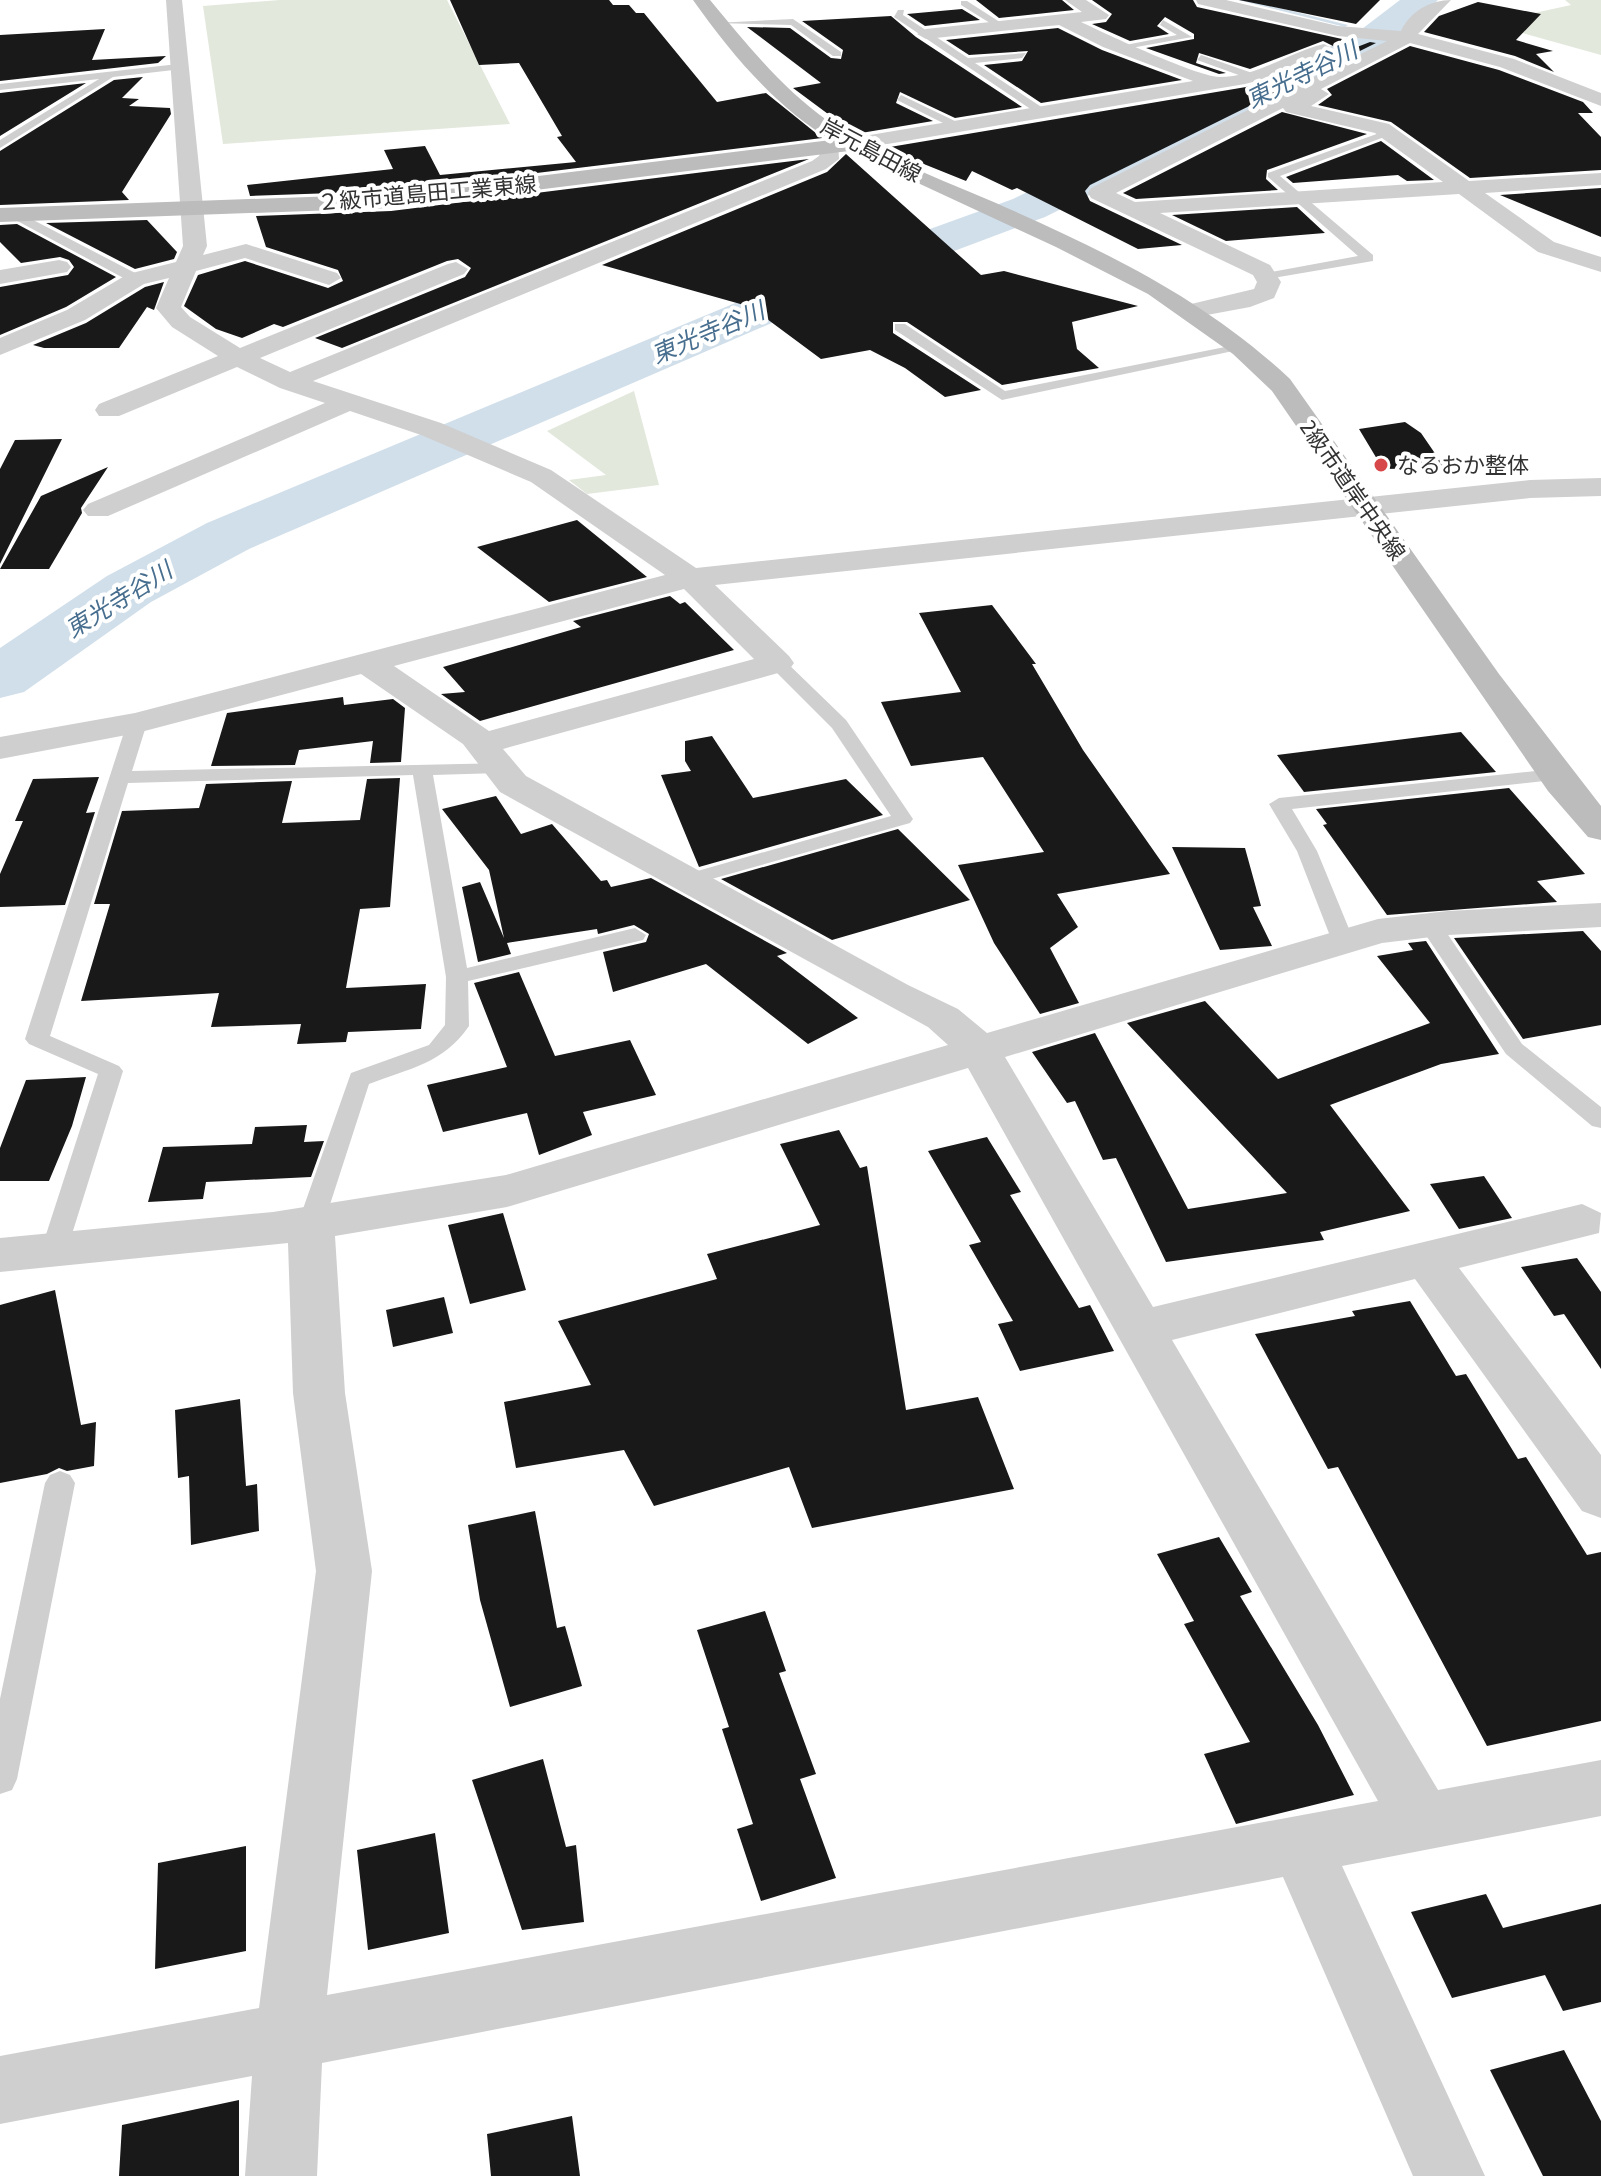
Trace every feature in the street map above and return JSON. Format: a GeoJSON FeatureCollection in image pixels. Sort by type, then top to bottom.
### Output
{"type":"FeatureCollection","features":[{"type":"Feature","properties":{"kind":"street"},"geometry":{"type":"LineString","coordinates":[[174,0],[195,246],[168,308],[181,322],[237,357],[289,382],[431,429],[541,476],[690,578],[777,663],[490,756]]}},
{"type":"Feature","properties":{"kind":"street","name":"岸元島田線"},"geometry":{"type":"LineString","coordinates":[[701,0],[783,94],[842,145],[1035,230]]}},
{"type":"Feature","properties":{"kind":"street"},"geometry":{"type":"LineString","coordinates":[[956,4],[990,0]]}},
{"type":"Feature","properties":{"kind":"street"},"geometry":{"type":"LineString","coordinates":[[926,34],[1100,15],[1073,0]]}},
{"type":"Feature","properties":{"kind":"street"},"geometry":{"type":"LineString","coordinates":[[1204,0],[1349,32],[1403,39],[1522,68],[1601,100]]}},
{"type":"Feature","properties":{"kind":"street"},"geometry":{"type":"LineString","coordinates":[[1443,0],[1412,26],[1403,39],[1402,47],[1293,108],[1382,128],[1546,247],[1601,265]]}},
{"type":"Feature","properties":{"kind":"street"},"geometry":{"type":"LineString","coordinates":[[1061,19],[1120,47],[1213,83]]}},
{"type":"Feature","properties":{"kind":"street"},"geometry":{"type":"LineString","coordinates":[[289,382],[819,165],[842,145],[1251,76],[1288,67],[1333,45],[1349,32]]}},
{"type":"Feature","properties":{"kind":"street"},"geometry":{"type":"LineString","coordinates":[[1196,310],[1250,300],[1265,293],[1269,282],[1262,270],[1099,193],[1403,39]]}},
{"type":"Feature","properties":{"kind":"street","name":"２級市道島田工業東線"},"geometry":{"type":"LineString","coordinates":[[7,214],[391,201],[842,145]]}},
{"type":"Feature","properties":{"kind":"street"},"geometry":{"type":"LineString","coordinates":[[1132,208],[1601,179]]}},
{"type":"Feature","properties":{"kind":"street","name":"2級市道岸中央線"},"geometry":{"type":"LineString","coordinates":[[1035,230],[1135,276],[1196,310],[1245,347],[1281,385],[1555,775],[1601,829]]}},
{"type":"Feature","properties":{"kind":"street"},"geometry":{"type":"LineString","coordinates":[[0,347],[76,315],[136,279],[246,251],[329,278]]}},
{"type":"Feature","properties":{"kind":"street"},"geometry":{"type":"LineString","coordinates":[[0,277],[59,267]]}},
{"type":"Feature","properties":{"kind":"street"},"geometry":{"type":"LineString","coordinates":[[109,410],[456,269]]}},
{"type":"Feature","properties":{"kind":"street"},"geometry":{"type":"LineString","coordinates":[[98,510],[349,402]]}},
{"type":"Feature","properties":{"kind":"street"},"geometry":{"type":"LineString","coordinates":[[0,748],[137,723],[690,578],[1530,489],[1601,487]]}},
{"type":"Feature","properties":{"kind":"street"},"geometry":{"type":"LineString","coordinates":[[367,663],[490,756],[513,784],[943,1018],[978,1048],[1421,1819]]}},
{"type":"Feature","properties":{"kind":"street"},"geometry":{"type":"LineString","coordinates":[[0,1255],[311,1223],[507,1191],[1378,931],[1601,915]]}},
{"type":"Feature","properties":{"kind":"street"},"geometry":{"type":"LineString","coordinates":[[1140,1329],[1582,1221]]}},
{"type":"Feature","properties":{"kind":"street"},"geometry":{"type":"LineString","coordinates":[[281,2176],[289,2035],[344,1571],[319,1393],[311,1223]]}},
{"type":"Feature","properties":{"kind":"street"},"geometry":{"type":"LineString","coordinates":[[1426,1259],[1601,1496]]}},
{"type":"Feature","properties":{"kind":"street"},"geometry":{"type":"LineString","coordinates":[[0,2090],[1301,1846],[1421,1819],[1595,1800]]}},
{"type":"Feature","properties":{"kind":"street"},"geometry":{"type":"LineString","coordinates":[[1301,1846],[1449,2176]]}},
{"type":"Feature","properties":{"kind":"lane"},"geometry":{"type":"LineString","coordinates":[[956,4],[1001,26]]}},
{"type":"Feature","properties":{"kind":"lane"},"geometry":{"type":"LineString","coordinates":[[909,11],[897,15],[1039,110]]}},
{"type":"Feature","properties":{"kind":"lane"},"geometry":{"type":"LineString","coordinates":[[720,23],[793,22],[837,54]]}},
{"type":"Feature","properties":{"kind":"lane"},"geometry":{"type":"LineString","coordinates":[[1120,47],[1187,37],[1163,23]]}},
{"type":"Feature","properties":{"kind":"lane"},"geometry":{"type":"LineString","coordinates":[[965,61],[1022,55]]}},
{"type":"Feature","properties":{"kind":"lane"},"geometry":{"type":"LineString","coordinates":[[1201,58],[1251,76]]}},
{"type":"Feature","properties":{"kind":"lane"},"geometry":{"type":"LineString","coordinates":[[0,87],[178,67]]}},
{"type":"Feature","properties":{"kind":"lane"},"geometry":{"type":"LineString","coordinates":[[0,145],[113,74]]}},
{"type":"Feature","properties":{"kind":"lane"},"geometry":{"type":"LineString","coordinates":[[901,98],[955,125]]}},
{"type":"Feature","properties":{"kind":"lane"},"geometry":{"type":"LineString","coordinates":[[1266,277],[1368,258],[1272,175],[1389,133]]}},
{"type":"Feature","properties":{"kind":"lane"},"geometry":{"type":"LineString","coordinates":[[7,214],[136,279]]}},
{"type":"Feature","properties":{"kind":"lane"},"geometry":{"type":"LineString","coordinates":[[900,327],[1002,396],[1245,347]]}},
{"type":"Feature","properties":{"kind":"lane"},"geometry":{"type":"LineString","coordinates":[[687,880],[903,819],[839,724],[777,663]]}},
{"type":"Feature","properties":{"kind":"lane"},"geometry":{"type":"LineString","coordinates":[[54,1250],[111,1071],[37,1039],[137,723]]}},
{"type":"Feature","properties":{"kind":"lane"},"geometry":{"type":"LineString","coordinates":[[119,777],[422,769],[490,756]]}},
{"type":"Feature","properties":{"kind":"lane"},"geometry":{"type":"LineString","coordinates":[[311,1223],[359,1079],[437,1050],[457,1026],[457,977],[422,769]]}},
{"type":"Feature","properties":{"kind":"lane"},"geometry":{"type":"LineString","coordinates":[[1343,941],[1307,851],[1279,804],[1555,775]]}},
{"type":"Feature","properties":{"kind":"lane"},"geometry":{"type":"LineString","coordinates":[[1430,925],[1514,1049],[1601,1120]]}},
{"type":"Feature","properties":{"kind":"lane"},"geometry":{"type":"LineString","coordinates":[[457,977],[635,935]]}},
{"type":"Feature","properties":{"kind":"lane"},"geometry":{"type":"LineString","coordinates":[[0,1779],[60,1483]]}},
{"type":"Feature","properties":{"kind":"shaded area"},"geometry":{"type":"Polygon","coordinates":[[[280,0],[447,0],[510,124],[223,144],[203,6],[280,0]]]}},
{"type":"Feature","properties":{"kind":"shaded area"},"geometry":{"type":"Polygon","coordinates":[[[1565,0],[1601,0],[1601,55],[1519,32],[1507,19],[1571,5],[1565,0]]]}},
{"type":"Feature","properties":{"kind":"shaded area"},"geometry":{"type":"Polygon","coordinates":[[[634,391],[659,485],[587,494],[569,480],[606,475],[547,431],[634,391]]]}},
{"type":"Feature","properties":{"kind":"building"},"geometry":{"type":"Polygon","coordinates":[[[450,0],[609,0],[613,5],[629,5],[636,13],[644,13],[717,102],[766,93],[822,138],[391,191],[250,196],[247,185],[393,169],[384,150],[425,146],[440,175],[576,162],[557,137],[562,136],[519,63],[479,65],[450,0]]]}},
{"type":"Feature","properties":{"kind":"building"},"geometry":{"type":"Polygon","coordinates":[[[976,0],[1062,0],[1074,10],[999,18],[976,0]]]}},
{"type":"Feature","properties":{"kind":"building"},"geometry":{"type":"Polygon","coordinates":[[[1092,0],[1193,0],[1197,7],[1342,39],[1335,47],[1323,41],[1250,69],[1199,53],[1196,63],[1226,73],[1219,74],[1146,48],[1194,39],[1194,34],[1165,17],[1157,26],[1169,34],[1130,41],[1092,24],[1106,22],[1112,14],[1092,0]]]}},
{"type":"Feature","properties":{"kind":"building"},"geometry":{"type":"Polygon","coordinates":[[[1239,0],[1380,0],[1356,24],[1239,0]]]}},
{"type":"Feature","properties":{"kind":"building"},"geometry":{"type":"Polygon","coordinates":[[[1478,2],[1541,14],[1516,40],[1553,51],[1536,54],[1554,72],[1515,56],[1424,32],[1439,16],[1478,2]]]}},
{"type":"Feature","properties":{"kind":"building"},"geometry":{"type":"Polygon","coordinates":[[[962,9],[980,20],[925,26],[907,14],[962,9]]]}},
{"type":"Feature","properties":{"kind":"building"},"geometry":{"type":"Polygon","coordinates":[[[891,16],[916,37],[1022,107],[955,118],[900,92],[896,103],[933,121],[855,134],[793,88],[821,83],[747,27],[790,28],[831,58],[841,59],[843,50],[802,21],[891,16]]]}},
{"type":"Feature","properties":{"kind":"building"},"geometry":{"type":"Polygon","coordinates":[[[1058,28],[1102,50],[1182,80],[1041,103],[984,65],[1022,61],[1028,51],[969,55],[946,40],[1058,28]]]}},
{"type":"Feature","properties":{"kind":"building"},"geometry":{"type":"Polygon","coordinates":[[[105,29],[92,60],[166,56],[158,63],[0,81],[0,35],[105,29]]]}},
{"type":"Feature","properties":{"kind":"building"},"geometry":{"type":"Polygon","coordinates":[[[1370,42],[1376,43],[1090,185],[1085,191],[1090,201],[1182,245],[1138,249],[1017,188],[1012,190],[972,171],[966,181],[884,148],[1246,87],[1296,74],[1324,58],[1321,61],[1370,42]]]}},
{"type":"Feature","properties":{"kind":"building"},"geometry":{"type":"Polygon","coordinates":[[[1410,46],[1499,70],[1583,102],[1593,113],[1578,113],[1601,137],[1601,170],[1470,178],[1391,122],[1318,105],[1332,95],[1327,89],[1410,46]]]}},
{"type":"Feature","properties":{"kind":"building"},"geometry":{"type":"Polygon","coordinates":[[[143,77],[122,98],[139,99],[129,106],[170,108],[171,114],[122,192],[129,200],[0,205],[0,151],[114,80],[143,77]]]}},
{"type":"Feature","properties":{"kind":"building"},"geometry":{"type":"Polygon","coordinates":[[[86,83],[0,136],[0,93],[86,83]]]}},
{"type":"Feature","properties":{"kind":"building"},"geometry":{"type":"Polygon","coordinates":[[[1282,112],[1367,134],[1267,170],[1266,179],[1278,190],[1136,199],[1123,193],[1282,112]]]}},
{"type":"Feature","properties":{"kind":"building"},"geometry":{"type":"Polygon","coordinates":[[[1381,141],[1434,180],[1407,181],[1398,175],[1293,183],[1286,177],[1381,141]]]}},
{"type":"Feature","properties":{"kind":"building"},"geometry":{"type":"Polygon","coordinates":[[[846,154],[981,275],[1004,271],[1138,306],[1072,322],[1077,349],[1099,368],[1002,385],[907,322],[893,322],[893,333],[981,390],[945,397],[905,368],[870,350],[821,359],[751,307],[602,265],[827,172],[846,154]]]}},
{"type":"Feature","properties":{"kind":"building"},"geometry":{"type":"Polygon","coordinates":[[[809,159],[342,348],[315,338],[465,277],[471,268],[458,259],[447,261],[283,327],[274,324],[242,338],[216,329],[184,306],[198,275],[245,261],[328,288],[343,281],[338,270],[266,247],[256,216],[391,211],[809,159]]]}},
{"type":"Feature","properties":{"kind":"building"},"geometry":{"type":"Polygon","coordinates":[[[1601,188],[1601,237],[1500,195],[1601,188]]]}},
{"type":"Feature","properties":{"kind":"building"},"geometry":{"type":"Polygon","coordinates":[[[1297,207],[1325,233],[1226,241],[1172,215],[1297,207]]]}},
{"type":"Feature","properties":{"kind":"building"},"geometry":{"type":"Polygon","coordinates":[[[147,220],[177,252],[174,259],[135,269],[46,223],[147,220]]]}},
{"type":"Feature","properties":{"kind":"building"},"geometry":{"type":"Polygon","coordinates":[[[17,224],[116,277],[66,307],[0,335],[0,287],[68,275],[74,267],[69,260],[60,257],[21,263],[0,242],[0,225],[17,224]]]}},
{"type":"Feature","properties":{"kind":"building"},"geometry":{"type":"Polygon","coordinates":[[[164,282],[154,310],[147,307],[119,348],[44,348],[33,345],[86,323],[145,287],[164,282]]]}},
{"type":"Feature","properties":{"kind":"building"},"geometry":{"type":"Polygon","coordinates":[[[1405,422],[1421,433],[1445,468],[1383,469],[1359,429],[1405,422]]]}},
{"type":"Feature","properties":{"kind":"building"},"geometry":{"type":"Polygon","coordinates":[[[62,439],[0,564],[0,469],[15,440],[62,439]]]}},
{"type":"Feature","properties":{"kind":"building"},"geometry":{"type":"Polygon","coordinates":[[[108,467],[81,508],[82,513],[49,569],[0,569],[41,496],[108,467]]]}},
{"type":"Feature","properties":{"kind":"building"},"geometry":{"type":"Polygon","coordinates":[[[577,520],[647,577],[549,602],[477,547],[577,520]]]}},
{"type":"Feature","properties":{"kind":"building"},"geometry":{"type":"Polygon","coordinates":[[[670,596],[680,604],[685,602],[734,650],[480,721],[441,694],[465,692],[443,667],[581,627],[573,621],[670,596]]]}},
{"type":"Feature","properties":{"kind":"building"},"geometry":{"type":"Polygon","coordinates":[[[992,605],[1036,664],[1032,664],[1083,750],[1170,874],[1057,894],[1078,927],[1050,948],[1079,1003],[1040,1014],[994,943],[958,865],[1044,852],[983,757],[911,766],[881,702],[961,692],[919,613],[992,605]]]}},
{"type":"Feature","properties":{"kind":"building"},"geometry":{"type":"Polygon","coordinates":[[[343,697],[344,705],[393,699],[405,708],[401,762],[370,763],[373,741],[299,750],[295,765],[211,766],[227,713],[343,697]]]}},
{"type":"Feature","properties":{"kind":"building"},"geometry":{"type":"Polygon","coordinates":[[[1461,732],[1496,772],[1304,792],[1277,755],[1461,732]]]}},
{"type":"Feature","properties":{"kind":"building"},"geometry":{"type":"Polygon","coordinates":[[[712,736],[753,798],[846,779],[883,815],[699,867],[661,775],[691,771],[685,761],[685,741],[712,736]]]}},
{"type":"Feature","properties":{"kind":"building"},"geometry":{"type":"Polygon","coordinates":[[[99,777],[86,813],[95,812],[65,905],[0,907],[0,874],[23,821],[15,821],[33,779],[99,777]]]}},
{"type":"Feature","properties":{"kind":"building"},"geometry":{"type":"Polygon","coordinates":[[[400,778],[390,907],[360,909],[346,988],[426,984],[421,1029],[348,1032],[346,1042],[297,1044],[301,1024],[211,1027],[219,993],[81,1001],[110,904],[94,904],[122,811],[199,808],[206,784],[292,781],[282,823],[360,820],[367,779],[400,778]]]}},
{"type":"Feature","properties":{"kind":"building"},"geometry":{"type":"Polygon","coordinates":[[[1509,788],[1585,874],[1537,881],[1557,902],[1387,915],[1323,825],[1327,824],[1316,809],[1509,788]]]}},
{"type":"Feature","properties":{"kind":"building"},"geometry":{"type":"Polygon","coordinates":[[[496,796],[521,834],[552,824],[601,881],[607,880],[611,887],[651,878],[787,953],[777,956],[858,1018],[808,1044],[706,964],[613,992],[603,952],[646,942],[649,934],[634,925],[598,934],[597,929],[507,943],[511,954],[478,962],[462,887],[480,882],[504,938],[489,870],[442,809],[496,796]]]}},
{"type":"Feature","properties":{"kind":"building"},"geometry":{"type":"Polygon","coordinates":[[[898,829],[970,900],[832,940],[721,879],[898,829]]]}},
{"type":"Feature","properties":{"kind":"building"},"geometry":{"type":"Polygon","coordinates":[[[1172,847],[1245,848],[1261,906],[1253,907],[1272,946],[1220,950],[1172,847]]]}},
{"type":"Feature","properties":{"kind":"building"},"geometry":{"type":"Polygon","coordinates":[[[1583,931],[1601,951],[1601,1025],[1523,1039],[1454,938],[1583,931]]]}},
{"type":"Feature","properties":{"kind":"building"},"geometry":{"type":"Polygon","coordinates":[[[1426,941],[1499,1054],[1441,1064],[1330,1105],[1410,1211],[1320,1232],[1324,1240],[1166,1262],[1116,1158],[1103,1160],[1075,1101],[1067,1103],[1032,1052],[1095,1033],[1188,1209],[1287,1193],[1127,1023],[1205,1001],[1278,1079],[1430,1023],[1377,956],[1413,950],[1408,943],[1426,941]]]}},
{"type":"Feature","properties":{"kind":"building"},"geometry":{"type":"Polygon","coordinates":[[[519,972],[555,1056],[630,1040],[656,1095],[583,1112],[592,1135],[539,1155],[527,1113],[443,1132],[427,1085],[507,1067],[474,983],[519,972]]]}},
{"type":"Feature","properties":{"kind":"building"},"geometry":{"type":"Polygon","coordinates":[[[86,1077],[72,1126],[49,1181],[0,1181],[0,1148],[26,1080],[86,1077]]]}},
{"type":"Feature","properties":{"kind":"building"},"geometry":{"type":"Polygon","coordinates":[[[307,1125],[304,1142],[324,1141],[311,1177],[206,1182],[203,1199],[148,1202],[163,1147],[252,1144],[255,1127],[307,1125]]]}},
{"type":"Feature","properties":{"kind":"building"},"geometry":{"type":"Polygon","coordinates":[[[839,1130],[860,1168],[867,1166],[906,1410],[978,1397],[1014,1489],[812,1528],[789,1467],[654,1506],[624,1450],[516,1468],[504,1402],[591,1385],[558,1321],[717,1279],[707,1254],[820,1225],[780,1144],[839,1130]]]}},
{"type":"Feature","properties":{"kind":"building"},"geometry":{"type":"Polygon","coordinates":[[[987,1137],[1021,1192],[1010,1195],[1079,1308],[1090,1305],[1114,1351],[1020,1371],[998,1324],[1013,1321],[969,1245],[981,1242],[928,1151],[987,1137]]]}},
{"type":"Feature","properties":{"kind":"building"},"geometry":{"type":"Polygon","coordinates":[[[1484,1176],[1512,1218],[1459,1229],[1430,1184],[1484,1176]]]}},
{"type":"Feature","properties":{"kind":"building"},"geometry":{"type":"Polygon","coordinates":[[[503,1213],[526,1290],[470,1304],[448,1225],[503,1213]]]}},
{"type":"Feature","properties":{"kind":"building"},"geometry":{"type":"Polygon","coordinates":[[[1577,1258],[1601,1292],[1601,1369],[1564,1314],[1554,1316],[1521,1267],[1577,1258]]]}},
{"type":"Feature","properties":{"kind":"building"},"geometry":{"type":"Polygon","coordinates":[[[55,1290],[81,1425],[96,1422],[94,1466],[67,1471],[59,1468],[47,1474],[0,1483],[0,1305],[55,1290]]]}},
{"type":"Feature","properties":{"kind":"building"},"geometry":{"type":"Polygon","coordinates":[[[444,1297],[453,1333],[393,1347],[386,1310],[444,1297]]]}},
{"type":"Feature","properties":{"kind":"building"},"geometry":{"type":"Polygon","coordinates":[[[1410,1301],[1456,1376],[1466,1374],[1518,1459],[1526,1457],[1587,1555],[1601,1552],[1601,1721],[1487,1746],[1338,1467],[1328,1469],[1255,1334],[1355,1316],[1352,1311],[1410,1301]]]}},
{"type":"Feature","properties":{"kind":"building"},"geometry":{"type":"Polygon","coordinates":[[[240,1399],[246,1486],[257,1484],[259,1531],[191,1545],[189,1476],[178,1478],[175,1410],[240,1399]]]}},
{"type":"Feature","properties":{"kind":"building"},"geometry":{"type":"Polygon","coordinates":[[[535,1511],[557,1628],[565,1626],[582,1686],[510,1707],[480,1600],[468,1525],[535,1511]]]}},
{"type":"Feature","properties":{"kind":"building"},"geometry":{"type":"Polygon","coordinates":[[[1219,1537],[1252,1592],[1240,1596],[1318,1725],[1354,1795],[1236,1824],[1204,1754],[1250,1742],[1184,1624],[1194,1621],[1157,1554],[1219,1537]]]}},
{"type":"Feature","properties":{"kind":"building"},"geometry":{"type":"Polygon","coordinates":[[[765,1611],[786,1671],[779,1673],[816,1774],[800,1779],[836,1878],[761,1901],[737,1829],[753,1824],[722,1729],[729,1727],[697,1630],[765,1611]]]}},
{"type":"Feature","properties":{"kind":"building"},"geometry":{"type":"Polygon","coordinates":[[[543,1759],[566,1847],[576,1845],[584,1922],[522,1930],[472,1780],[543,1759]]]}},
{"type":"Feature","properties":{"kind":"building"},"geometry":{"type":"Polygon","coordinates":[[[435,1833],[449,1933],[368,1950],[357,1850],[435,1833]]]}},
{"type":"Feature","properties":{"kind":"building"},"geometry":{"type":"Polygon","coordinates":[[[246,1846],[246,1951],[155,1969],[158,1863],[246,1846]]]}},
{"type":"Feature","properties":{"kind":"building"},"geometry":{"type":"Polygon","coordinates":[[[1486,1894],[1503,1928],[1601,1904],[1601,2002],[1563,2011],[1545,1975],[1452,1998],[1411,1912],[1486,1894]]]}},
{"type":"Feature","properties":{"kind":"building"},"geometry":{"type":"Polygon","coordinates":[[[1564,2050],[1601,2121],[1601,2176],[1543,2176],[1490,2070],[1564,2050]]]}},
{"type":"Feature","properties":{"kind":"building"},"geometry":{"type":"Polygon","coordinates":[[[239,2100],[239,2176],[119,2176],[122,2125],[239,2100]]]}},
{"type":"Feature","properties":{"kind":"building"},"geometry":{"type":"Polygon","coordinates":[[[572,2116],[580,2176],[491,2176],[487,2134],[572,2116]]]}},
{"type":"Feature","properties":{"kind":"waterway"},"geometry":{"type":"LineString","coordinates":[[1241,0],[1345,25]]}},
{"type":"Feature","properties":{"kind":"waterway","name":"東光寺谷川"},"geometry":{"type":"LineString","coordinates":[[0,678],[129,589],[228,536],[817,286],[1029,208],[1256,100],[1367,43],[1421,0]]}},
{"type":"Feature","properties":{"kind":"place","name":"なるおか整体"},"geometry":{"type":"Point","coordinates":[1381,465]}}]}
